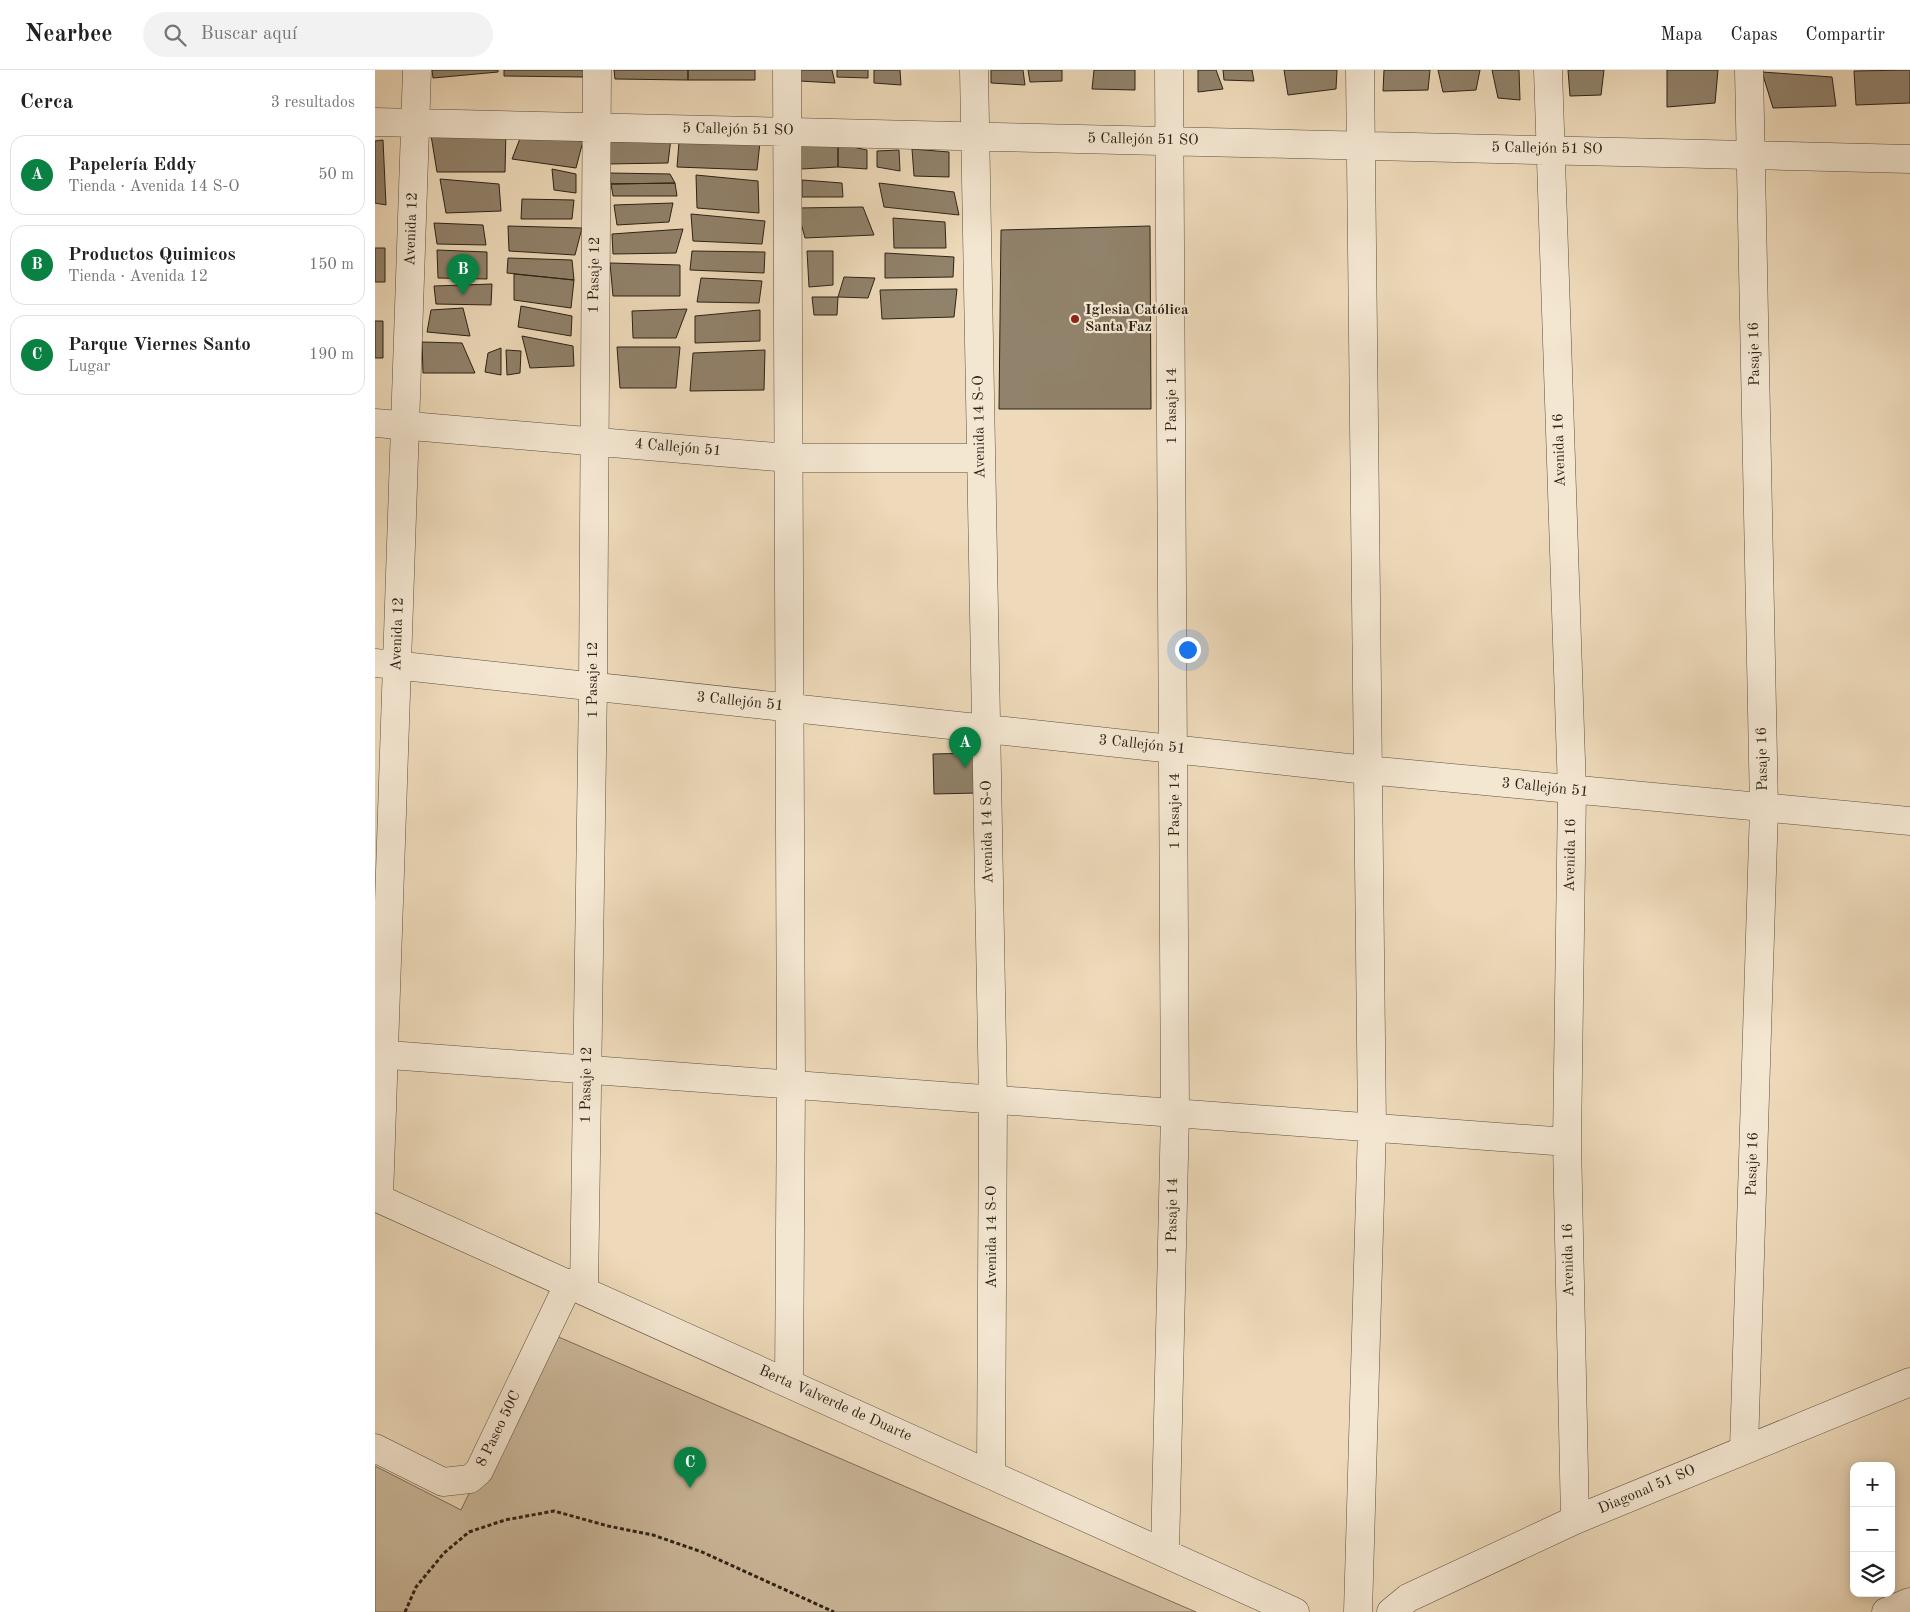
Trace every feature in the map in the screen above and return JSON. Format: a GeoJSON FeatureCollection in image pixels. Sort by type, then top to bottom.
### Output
{"type":"FeatureCollection","features":[{"type":"Feature","properties":{"kind":"street","name":"Avenida 12"},"geometry":{"type":"LineString","coordinates":[[377,1198],[386,664],[405,426],[417,70]]}},
{"type":"Feature","properties":{"kind":"street","name":"1 Pasaje 12"},"geometry":{"type":"LineString","coordinates":[[576,1287],[588,1070],[593,686],[597,70]]}},
{"type":"Feature","properties":{"kind":"street"},"geometry":{"type":"LineString","coordinates":[[787,70],[791,1085],[789,1383]]}},
{"type":"Feature","properties":{"kind":"street","name":"Avenida 14 S-O"},"geometry":{"type":"LineString","coordinates":[[974,70],[993,1100],[991,1474]]}},
{"type":"Feature","properties":{"kind":"street","name":"1 Pasaje 14"},"geometry":{"type":"LineString","coordinates":[[1165,1553],[1175,1113],[1169,70]]}},
{"type":"Feature","properties":{"kind":"street"},"geometry":{"type":"LineString","coordinates":[[1358,1612],[1372,1128],[1360,70]]}},
{"type":"Feature","properties":{"kind":"street","name":"Avenida 16"},"geometry":{"type":"LineString","coordinates":[[1547,70],[1572,791],[1567,1142],[1575,1520]]}},
{"type":"Feature","properties":{"kind":"street","name":"Pasaje 16"},"geometry":{"type":"LineString","coordinates":[[1744,1448],[1765,808],[1749,70]]}},
{"type":"Feature","properties":{"kind":"street","name":"5 Callejón 51 SO"},"geometry":{"type":"LineString","coordinates":[[375,122],[1910,159]]}},
{"type":"Feature","properties":{"kind":"street","name":"4 Callejón 51"},"geometry":{"type":"LineString","coordinates":[[375,424],[788,458],[981,458]]}},
{"type":"Feature","properties":{"kind":"street","name":"3 Callejón 51"},"geometry":{"type":"LineString","coordinates":[[386,664],[1367,770],[1572,791],[1910,821]]}},
{"type":"Feature","properties":{"kind":"street"},"geometry":{"type":"LineString","coordinates":[[379,1055],[1567,1142]]}},
{"type":"Feature","properties":{"kind":"street","name":"Berta Valverde de Duarte"},"geometry":{"type":"LineString","coordinates":[[377,1198],[1295,1612]]}},
{"type":"Feature","properties":{"kind":"street","name":"8 Paseo 50C"},"geometry":{"type":"LineString","coordinates":[[375,1448],[443,1482],[470,1479],[475,1475],[479,1471],[576,1287]]}},
{"type":"Feature","properties":{"kind":"street","name":"Diagonal 51 SO"},"geometry":{"type":"LineString","coordinates":[[1391,1612],[1408,1598],[1575,1520],[1744,1448],[1910,1382]]}},
{"type":"Feature","properties":{"kind":"street"},"geometry":{"type":"LineString","coordinates":[[1887,1612],[1910,1602]]}},
{"type":"Feature","properties":{"kind":"path"},"geometry":{"type":"LineString","coordinates":[[405,1612],[417,1586],[444,1553],[469,1532],[505,1520],[554,1511],[653,1535],[702,1552],[834,1612]]}},
{"type":"Feature","properties":{"kind":"shaded area"},"geometry":{"type":"Polygon","coordinates":[[[547,1332],[1196,1612],[375,1612],[375,1466],[461,1510],[547,1332]]]}},
{"type":"Feature","properties":{"kind":"building"},"geometry":{"type":"Polygon","coordinates":[[[432,70],[498,70],[498,72],[433,78],[432,70]]]}},
{"type":"Feature","properties":{"kind":"building"},"geometry":{"type":"Polygon","coordinates":[[[504,70],[584,70],[583,77],[504,76],[504,70]]]}},
{"type":"Feature","properties":{"kind":"building"},"geometry":{"type":"Polygon","coordinates":[[[614,70],[688,70],[688,80],[615,79],[614,70]]]}},
{"type":"Feature","properties":{"kind":"building"},"geometry":{"type":"Polygon","coordinates":[[[688,70],[755,70],[755,80],[688,80],[688,70]]]}},
{"type":"Feature","properties":{"kind":"building"},"geometry":{"type":"Polygon","coordinates":[[[800,70],[832,70],[835,83],[800,81],[800,70]]]}},
{"type":"Feature","properties":{"kind":"building"},"geometry":{"type":"Polygon","coordinates":[[[837,70],[868,70],[868,78],[837,77],[837,70]]]}},
{"type":"Feature","properties":{"kind":"building"},"geometry":{"type":"Polygon","coordinates":[[[874,70],[900,70],[901,85],[874,83],[874,70]]]}},
{"type":"Feature","properties":{"kind":"building"},"geometry":{"type":"Polygon","coordinates":[[[991,70],[1023,70],[1025,85],[991,83],[991,70]]]}},
{"type":"Feature","properties":{"kind":"building"},"geometry":{"type":"Polygon","coordinates":[[[1028,70],[1062,70],[1062,81],[1030,82],[1028,70]]]}},
{"type":"Feature","properties":{"kind":"building"},"geometry":{"type":"Polygon","coordinates":[[[1094,70],[1135,70],[1135,90],[1092,89],[1094,70]]]}},
{"type":"Feature","properties":{"kind":"building"},"geometry":{"type":"Polygon","coordinates":[[[1198,70],[1216,70],[1223,89],[1198,92],[1198,70]]]}},
{"type":"Feature","properties":{"kind":"building"},"geometry":{"type":"Polygon","coordinates":[[[1223,70],[1252,70],[1254,81],[1224,80],[1223,70]]]}},
{"type":"Feature","properties":{"kind":"building"},"geometry":{"type":"Polygon","coordinates":[[[1284,70],[1337,70],[1336,89],[1288,95],[1284,70]]]}},
{"type":"Feature","properties":{"kind":"building"},"geometry":{"type":"Polygon","coordinates":[[[1384,70],[1430,70],[1428,90],[1383,91],[1384,70]]]}},
{"type":"Feature","properties":{"kind":"building"},"geometry":{"type":"Polygon","coordinates":[[[1438,70],[1480,70],[1476,90],[1443,92],[1438,70]]]}},
{"type":"Feature","properties":{"kind":"building"},"geometry":{"type":"Polygon","coordinates":[[[1492,70],[1519,70],[1520,100],[1498,98],[1492,70]]]}},
{"type":"Feature","properties":{"kind":"building"},"geometry":{"type":"Polygon","coordinates":[[[1568,70],[1604,70],[1601,95],[1570,96],[1568,70]]]}},
{"type":"Feature","properties":{"kind":"building"},"geometry":{"type":"Polygon","coordinates":[[[1667,70],[1718,70],[1715,103],[1667,107],[1667,70]]]}},
{"type":"Feature","properties":{"kind":"building"},"geometry":{"type":"Polygon","coordinates":[[[1910,70],[1910,103],[1856,105],[1854,71],[1910,70]]]}},
{"type":"Feature","properties":{"kind":"building"},"geometry":{"type":"Polygon","coordinates":[[[1762,72],[1832,77],[1836,106],[1773,108],[1762,72]]]}},
{"type":"Feature","properties":{"kind":"building"},"geometry":{"type":"Polygon","coordinates":[[[429,123],[506,130],[505,172],[437,172],[429,123]]]}},
{"type":"Feature","properties":{"kind":"building"},"geometry":{"type":"Polygon","coordinates":[[[521,136],[583,141],[576,168],[512,159],[521,136]]]}},
{"type":"Feature","properties":{"kind":"building"},"geometry":{"type":"Polygon","coordinates":[[[608,137],[671,138],[668,163],[607,164],[608,137]]]}},
{"type":"Feature","properties":{"kind":"building"},"geometry":{"type":"Polygon","coordinates":[[[383,140],[386,205],[375,203],[375,141],[383,140]]]}},
{"type":"Feature","properties":{"kind":"building"},"geometry":{"type":"Polygon","coordinates":[[[679,142],[760,142],[757,170],[677,167],[679,142]]]}},
{"type":"Feature","properties":{"kind":"building"},"geometry":{"type":"Polygon","coordinates":[[[838,144],[838,167],[801,169],[800,145],[838,144]]]}},
{"type":"Feature","properties":{"kind":"building"},"geometry":{"type":"Polygon","coordinates":[[[838,144],[867,150],[867,169],[838,167],[838,144]]]}},
{"type":"Feature","properties":{"kind":"building"},"geometry":{"type":"Polygon","coordinates":[[[912,149],[949,152],[949,177],[914,176],[912,149]]]}},
{"type":"Feature","properties":{"kind":"building"},"geometry":{"type":"Polygon","coordinates":[[[899,150],[900,171],[877,167],[877,151],[899,150]]]}},
{"type":"Feature","properties":{"kind":"building"},"geometry":{"type":"Polygon","coordinates":[[[552,169],[576,174],[576,193],[554,190],[552,169]]]}},
{"type":"Feature","properties":{"kind":"building"},"geometry":{"type":"Polygon","coordinates":[[[609,173],[670,174],[675,183],[611,184],[609,173]]]}},
{"type":"Feature","properties":{"kind":"building"},"geometry":{"type":"Polygon","coordinates":[[[696,175],[758,181],[759,213],[697,208],[696,175]]]}},
{"type":"Feature","properties":{"kind":"building"},"geometry":{"type":"Polygon","coordinates":[[[440,179],[499,184],[501,211],[446,213],[440,179]]]}},
{"type":"Feature","properties":{"kind":"building"},"geometry":{"type":"Polygon","coordinates":[[[802,180],[842,183],[843,197],[802,197],[802,180]]]}},
{"type":"Feature","properties":{"kind":"building"},"geometry":{"type":"Polygon","coordinates":[[[675,183],[677,196],[613,196],[611,184],[675,183]]]}},
{"type":"Feature","properties":{"kind":"building"},"geometry":{"type":"Polygon","coordinates":[[[879,183],[954,192],[959,215],[884,207],[879,183]]]}},
{"type":"Feature","properties":{"kind":"building"},"geometry":{"type":"Polygon","coordinates":[[[522,199],[574,200],[572,219],[521,219],[522,199]]]}},
{"type":"Feature","properties":{"kind":"building"},"geometry":{"type":"Polygon","coordinates":[[[673,203],[669,222],[617,225],[614,205],[673,203]]]}},
{"type":"Feature","properties":{"kind":"building"},"geometry":{"type":"Polygon","coordinates":[[[863,207],[874,235],[805,238],[797,208],[863,207]]]}},
{"type":"Feature","properties":{"kind":"building"},"geometry":{"type":"Polygon","coordinates":[[[691,214],[765,221],[762,244],[693,241],[691,214]]]}},
{"type":"Feature","properties":{"kind":"building"},"geometry":{"type":"Polygon","coordinates":[[[893,218],[945,222],[946,248],[894,248],[893,218]]]}},
{"type":"Feature","properties":{"kind":"building"},"geometry":{"type":"Polygon","coordinates":[[[434,223],[483,225],[486,245],[437,244],[434,223]]]}},
{"type":"Feature","properties":{"kind":"building"},"geometry":{"type":"Polygon","coordinates":[[[508,226],[582,228],[575,255],[509,251],[508,226]]]}},
{"type":"Feature","properties":{"kind":"building","name":"Iglesia Católica Santa Faz"},"geometry":{"type":"Polygon","coordinates":[[[1150,226],[1151,409],[999,409],[1001,230],[1150,226]]]}},
{"type":"Feature","properties":{"kind":"building"},"geometry":{"type":"Polygon","coordinates":[[[683,229],[676,253],[613,254],[612,234],[683,229]]]}},
{"type":"Feature","properties":{"kind":"building"},"geometry":{"type":"Polygon","coordinates":[[[375,248],[385,248],[385,282],[375,282],[375,248]]]}},
{"type":"Feature","properties":{"kind":"building"},"geometry":{"type":"Polygon","coordinates":[[[437,250],[487,252],[487,279],[438,278],[437,250]]]}},
{"type":"Feature","properties":{"kind":"building"},"geometry":{"type":"Polygon","coordinates":[[[692,251],[765,252],[764,273],[690,270],[692,251]]]}},
{"type":"Feature","properties":{"kind":"building"},"geometry":{"type":"Polygon","coordinates":[[[807,251],[833,251],[833,285],[809,287],[807,251]]]}},
{"type":"Feature","properties":{"kind":"building"},"geometry":{"type":"Polygon","coordinates":[[[885,253],[954,257],[953,277],[885,278],[885,253]]]}},
{"type":"Feature","properties":{"kind":"building"},"geometry":{"type":"Polygon","coordinates":[[[508,258],[572,260],[574,280],[507,273],[508,258]]]}},
{"type":"Feature","properties":{"kind":"building"},"geometry":{"type":"Polygon","coordinates":[[[610,263],[680,265],[680,296],[613,296],[610,263]]]}},
{"type":"Feature","properties":{"kind":"building"},"geometry":{"type":"Polygon","coordinates":[[[514,274],[574,280],[571,308],[514,300],[514,274]]]}},
{"type":"Feature","properties":{"kind":"building"},"geometry":{"type":"Polygon","coordinates":[[[844,277],[875,278],[868,298],[838,297],[844,277]]]}},
{"type":"Feature","properties":{"kind":"building"},"geometry":{"type":"Polygon","coordinates":[[[701,278],[762,281],[759,303],[697,302],[701,278]]]}},
{"type":"Feature","properties":{"kind":"building"},"geometry":{"type":"Polygon","coordinates":[[[492,284],[491,305],[436,304],[434,286],[492,284]]]}},
{"type":"Feature","properties":{"kind":"building"},"geometry":{"type":"Polygon","coordinates":[[[957,289],[954,317],[882,319],[880,290],[957,289]]]}},
{"type":"Feature","properties":{"kind":"building"},"geometry":{"type":"Polygon","coordinates":[[[812,297],[838,297],[837,315],[814,315],[812,297]]]}},
{"type":"Feature","properties":{"kind":"building"},"geometry":{"type":"Polygon","coordinates":[[[521,306],[572,316],[571,336],[518,327],[521,306]]]}},
{"type":"Feature","properties":{"kind":"building"},"geometry":{"type":"Polygon","coordinates":[[[463,308],[470,336],[427,332],[431,310],[463,308]]]}},
{"type":"Feature","properties":{"kind":"building"},"geometry":{"type":"Polygon","coordinates":[[[687,309],[676,338],[633,338],[632,311],[687,309]]]}},
{"type":"Feature","properties":{"kind":"building"},"geometry":{"type":"Polygon","coordinates":[[[760,310],[760,341],[695,343],[695,316],[760,310]]]}},
{"type":"Feature","properties":{"kind":"building"},"geometry":{"type":"Polygon","coordinates":[[[375,321],[383,321],[383,358],[375,358],[375,321]]]}},
{"type":"Feature","properties":{"kind":"building"},"geometry":{"type":"Polygon","coordinates":[[[522,336],[573,346],[574,366],[530,368],[522,336]]]}},
{"type":"Feature","properties":{"kind":"building"},"geometry":{"type":"Polygon","coordinates":[[[422,342],[462,343],[475,373],[423,373],[422,342]]]}},
{"type":"Feature","properties":{"kind":"building"},"geometry":{"type":"Polygon","coordinates":[[[617,347],[680,347],[676,388],[620,388],[617,347]]]}},
{"type":"Feature","properties":{"kind":"building"},"geometry":{"type":"Polygon","coordinates":[[[501,348],[501,375],[485,372],[488,353],[501,348]]]}},
{"type":"Feature","properties":{"kind":"building"},"geometry":{"type":"Polygon","coordinates":[[[506,350],[521,351],[520,373],[507,375],[506,350]]]}},
{"type":"Feature","properties":{"kind":"building"},"geometry":{"type":"Polygon","coordinates":[[[765,350],[764,390],[690,391],[693,353],[765,350]]]}},
{"type":"Feature","properties":{"kind":"building"},"geometry":{"type":"Polygon","coordinates":[[[977,753],[977,793],[934,794],[933,754],[977,753]]]}},
{"type":"Feature","properties":{"kind":"place","name":"Productos Quimicos"},"geometry":{"type":"Point","coordinates":[463,295]}},
{"type":"Feature","properties":{"kind":"place","name":"Iglesia Católica Santa Faz"},"geometry":{"type":"Point","coordinates":[1075,319]}},
{"type":"Feature","properties":{"kind":"place","name":"Papelería Eddy"},"geometry":{"type":"Point","coordinates":[965,768]}},
{"type":"Feature","properties":{"kind":"place","name":"Parque Viernes Santo"},"geometry":{"type":"Point","coordinates":[690,1488]}}]}
